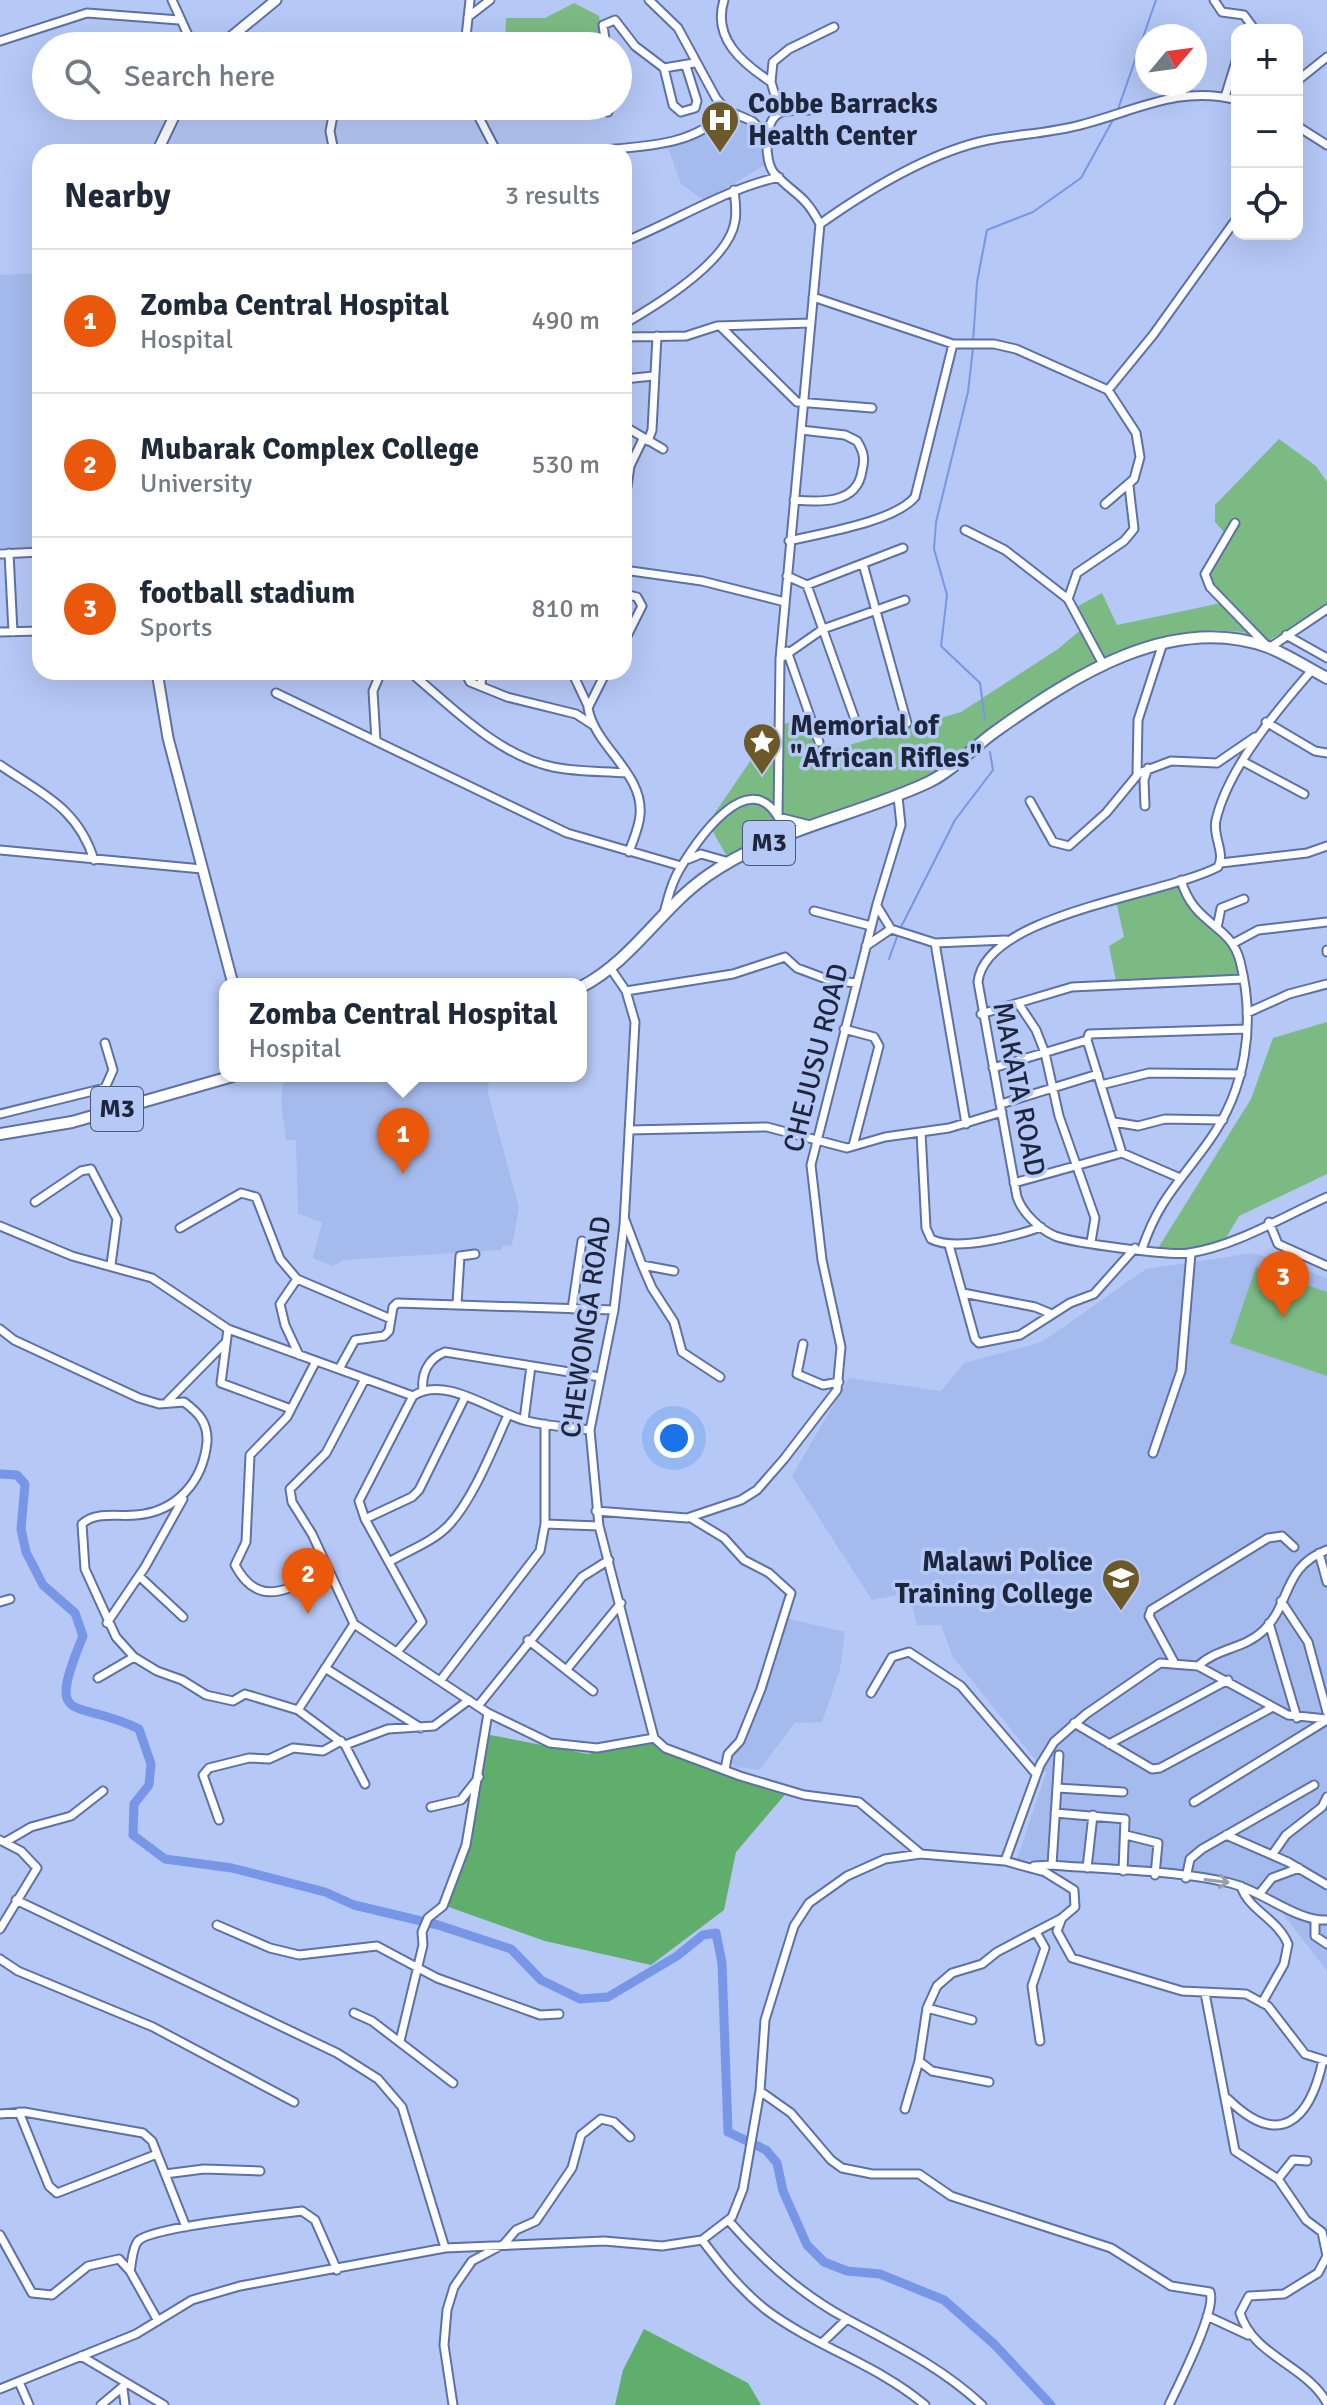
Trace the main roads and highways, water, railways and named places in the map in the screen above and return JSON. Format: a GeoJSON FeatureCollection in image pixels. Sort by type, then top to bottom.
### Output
{"type":"FeatureCollection","features":[{"type":"Feature","properties":{"kind":"highway","name":"M3"},"geometry":{"type":"LineString","coordinates":[[587,983],[611,969],[693,886],[729,862],[816,825],[898,797],[944,773],[996,731],[1063,687],[1104,666],[1163,643],[1220,638],[1269,648],[1327,678]]}},
{"type":"Feature","properties":{"kind":"highway","name":"M3"},"geometry":{"type":"LineString","coordinates":[[0,1134],[72,1122],[219,1080]]}},
{"type":"Feature","properties":{"kind":"main road"},"geometry":{"type":"LineString","coordinates":[[237,32],[276,0]]}},
{"type":"Feature","properties":{"kind":"main road"},"geometry":{"type":"LineString","coordinates":[[161,144],[172,120]]}},
{"type":"Feature","properties":{"kind":"main road"},"geometry":{"type":"LineString","coordinates":[[158,680],[168,738],[231,978]]}},
{"type":"Feature","properties":{"kind":"waterway"},"geometry":{"type":"LineString","coordinates":[[1117,112],[1156,0]]}},
{"type":"Feature","properties":{"kind":"waterway"},"geometry":{"type":"LineString","coordinates":[[973,342],[977,282],[987,230],[1033,212],[1081,178],[1114,118]]}},
{"type":"Feature","properties":{"kind":"waterway"},"geometry":{"type":"LineString","coordinates":[[973,348],[968,392],[936,522],[934,549],[947,595],[941,646],[980,683],[985,720]]}},
{"type":"Feature","properties":{"kind":"waterway"},"geometry":{"type":"LineString","coordinates":[[900,929],[955,820],[993,770],[990,752]]}},
{"type":"Feature","properties":{"kind":"waterway"},"geometry":{"type":"LineString","coordinates":[[889,959],[898,934]]}},
{"type":"Feature","properties":{"kind":"waterway"},"geometry":{"type":"LineString","coordinates":[[0,1474],[17,1475],[25,1484],[21,1529],[26,1552],[43,1585],[75,1613],[83,1636],[66,1686],[67,1698],[73,1706],[139,1729],[151,1764],[149,1785],[134,1804],[133,1835],[165,1859],[232,1868],[325,1892],[354,1905],[438,1925],[511,1949],[541,1980],[580,1999],[608,1997],[677,1956],[703,1935],[716,1933],[722,1963],[728,2132],[766,2150],[777,2163],[783,2191],[807,2245],[824,2262],[847,2271],[880,2274],[944,2300],[994,2344],[1051,2405]]}},
{"type":"Feature","properties":{"kind":"place","name":"Cobbe Barracks Health Center"},"geometry":{"type":"Point","coordinates":[720,154]}},
{"type":"Feature","properties":{"kind":"place","name":"Memorial of \"African Rifles\""},"geometry":{"type":"Point","coordinates":[762,776]}},
{"type":"Feature","properties":{"kind":"place","name":"Zomba Central Hospital"},"geometry":{"type":"Point","coordinates":[403,1174]}},
{"type":"Feature","properties":{"kind":"place","name":"football stadium"},"geometry":{"type":"Point","coordinates":[1283,1317]}},
{"type":"Feature","properties":{"kind":"place","name":"Malawi Police Training College"},"geometry":{"type":"Point","coordinates":[1121,1612]}},
{"type":"Feature","properties":{"kind":"place","name":"Mubarak Complex College"},"geometry":{"type":"Point","coordinates":[308,1614]}}]}
